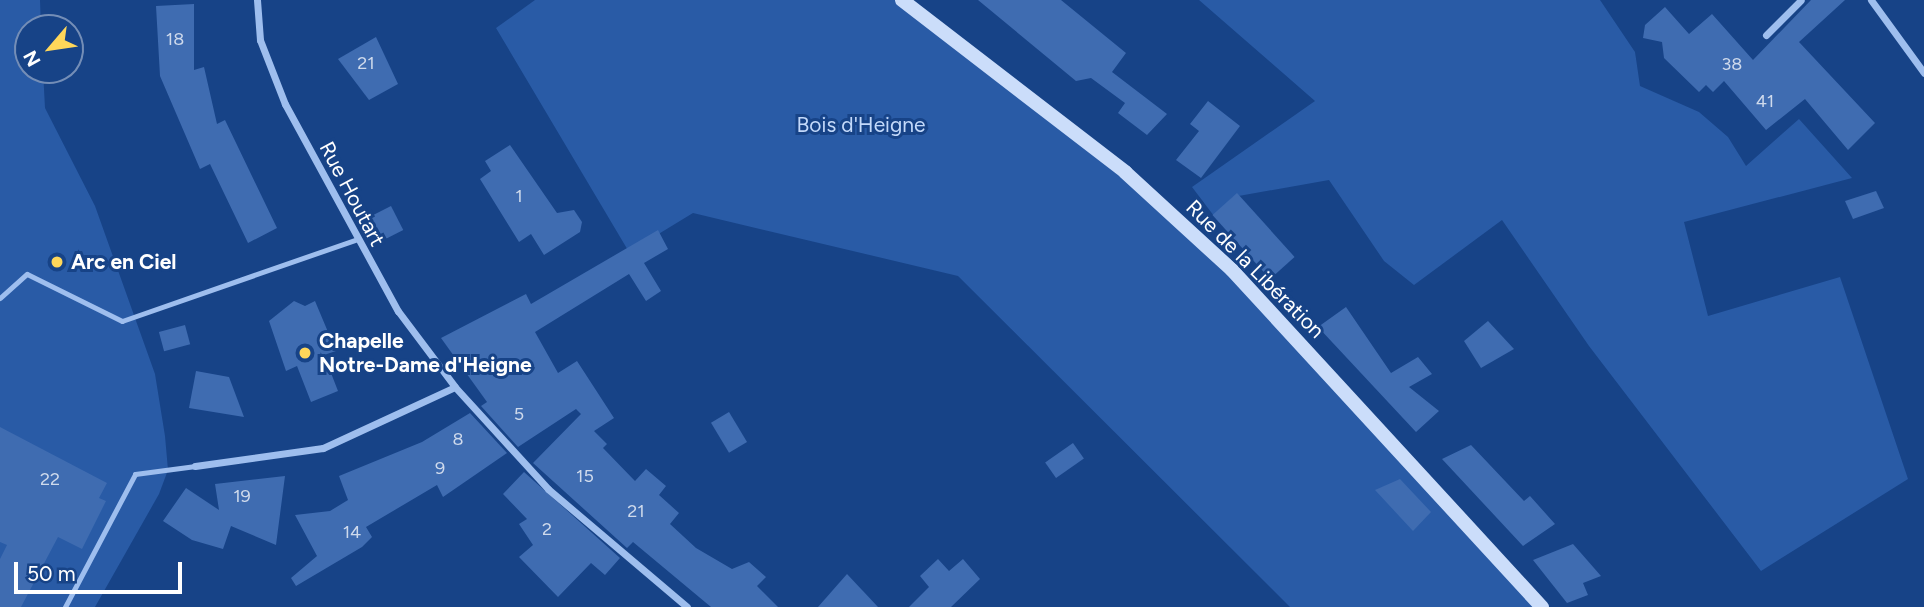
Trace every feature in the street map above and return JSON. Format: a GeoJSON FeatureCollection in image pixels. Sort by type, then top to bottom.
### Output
{"type":"FeatureCollection","features":[{"type":"Feature","properties":{"kind":"street","name":"Rue Houtart"},"geometry":{"type":"LineString","coordinates":[[257,0],[261,40],[285,104],[355,240],[454,387],[548,489],[687,607]]}},
{"type":"Feature","properties":{"kind":"street","name":"Rue de la Libération"},"geometry":{"type":"LineString","coordinates":[[902,0],[1125,172],[1232,270],[1542,607]]}},
{"type":"Feature","properties":{"kind":"street"},"geometry":{"type":"LineString","coordinates":[[1766,35],[1801,0]]}},
{"type":"Feature","properties":{"kind":"street"},"geometry":{"type":"LineString","coordinates":[[1871,0],[1924,73]]}},
{"type":"Feature","properties":{"kind":"street"},"geometry":{"type":"LineString","coordinates":[[195,466],[323,448],[454,387]]}},
{"type":"Feature","properties":{"kind":"lane"},"geometry":{"type":"LineString","coordinates":[[0,298],[27,274],[122,321],[355,240]]}},
{"type":"Feature","properties":{"kind":"lane"},"geometry":{"type":"LineString","coordinates":[[65,607],[135,474],[195,466]]}},
{"type":"Feature","properties":{"kind":"green space","name":"Arc en Ciel"},"geometry":{"type":"Polygon","coordinates":[[[0,0],[40,0],[40,14],[14,14],[14,84],[44,84],[45,108],[95,206],[155,374],[168,470],[159,494],[95,607],[0,607],[0,0]]]}},
{"type":"Feature","properties":{"kind":"green space","name":"Bois d'Heigne"},"geometry":{"type":"Polygon","coordinates":[[[535,0],[902,0],[1190,230],[1542,607],[1290,607],[958,276],[693,213],[629,252],[496,28],[535,0]]]}},
{"type":"Feature","properties":{"kind":"green space"},"geometry":{"type":"Polygon","coordinates":[[[1199,0],[1600,0],[1635,52],[1640,86],[1699,112],[1728,137],[1746,166],[1799,119],[1852,178],[1684,222],[1708,316],[1840,277],[1908,479],[1761,571],[1589,346],[1502,220],[1414,285],[1384,261],[1329,180],[1233,197],[1214,216],[1192,187],[1315,101],[1199,0]]]}},
{"type":"Feature","properties":{"kind":"building"},"geometry":{"type":"Polygon","coordinates":[[[978,0],[1061,0],[1126,53],[1112,72],[1167,114],[1147,135],[1118,113],[1125,103],[1091,78],[1076,81],[978,0]]]}},
{"type":"Feature","properties":{"kind":"building"},"geometry":{"type":"Polygon","coordinates":[[[1811,0],[1845,0],[1799,42],[1875,123],[1848,150],[1805,99],[1766,130],[1724,81],[1713,92],[1706,85],[1699,92],[1664,58],[1662,42],[1643,38],[1645,25],[1665,7],[1689,34],[1712,14],[1753,60],[1811,0]]]}},
{"type":"Feature","properties":{"kind":"building"},"geometry":{"type":"Polygon","coordinates":[[[194,4],[194,70],[204,67],[217,124],[225,120],[277,228],[248,243],[210,164],[200,169],[160,76],[156,6],[194,4]]]}},
{"type":"Feature","properties":{"kind":"building"},"geometry":{"type":"Polygon","coordinates":[[[376,37],[398,84],[369,100],[338,59],[376,37]]]}},
{"type":"Feature","properties":{"kind":"building"},"geometry":{"type":"Polygon","coordinates":[[[1208,101],[1240,126],[1201,178],[1176,160],[1199,131],[1190,124],[1208,101]]]}},
{"type":"Feature","properties":{"kind":"building"},"geometry":{"type":"Polygon","coordinates":[[[510,145],[557,213],[574,210],[582,222],[580,232],[544,255],[531,234],[519,242],[480,179],[491,171],[485,161],[510,145]]]}},
{"type":"Feature","properties":{"kind":"building"},"geometry":{"type":"Polygon","coordinates":[[[1876,191],[1884,208],[1853,219],[1845,201],[1876,191]]]}},
{"type":"Feature","properties":{"kind":"building"},"geometry":{"type":"Polygon","coordinates":[[[1237,193],[1295,257],[1270,279],[1212,215],[1237,193]]]}},
{"type":"Feature","properties":{"kind":"building"},"geometry":{"type":"Polygon","coordinates":[[[391,206],[403,230],[380,242],[368,218],[391,206]]]}},
{"type":"Feature","properties":{"kind":"building"},"geometry":{"type":"Polygon","coordinates":[[[658,230],[668,249],[644,263],[661,291],[646,301],[629,274],[535,332],[558,373],[577,361],[614,418],[594,431],[607,444],[603,448],[635,481],[646,469],[666,486],[659,495],[679,513],[670,524],[696,548],[732,569],[749,562],[766,577],[757,586],[778,607],[711,607],[633,542],[627,548],[533,463],[581,414],[576,409],[518,447],[481,406],[487,402],[441,338],[526,294],[531,304],[658,230]]]}},
{"type":"Feature","properties":{"kind":"building","name":"Chapelle Notre-Dame d'Heigne"},"geometry":{"type":"Polygon","coordinates":[[[294,301],[305,306],[315,301],[336,351],[324,355],[338,391],[311,402],[297,366],[286,371],[269,321],[294,301]]]}},
{"type":"Feature","properties":{"kind":"building"},"geometry":{"type":"Polygon","coordinates":[[[1346,307],[1391,373],[1418,357],[1432,374],[1409,387],[1439,411],[1416,432],[1318,327],[1346,307]]]}},
{"type":"Feature","properties":{"kind":"building"},"geometry":{"type":"Polygon","coordinates":[[[1488,321],[1514,349],[1481,368],[1464,341],[1488,321]]]}},
{"type":"Feature","properties":{"kind":"building"},"geometry":{"type":"Polygon","coordinates":[[[185,325],[190,344],[164,351],[159,332],[185,325]]]}},
{"type":"Feature","properties":{"kind":"building"},"geometry":{"type":"Polygon","coordinates":[[[196,371],[229,377],[244,417],[189,408],[196,371]]]}},
{"type":"Feature","properties":{"kind":"building"},"geometry":{"type":"Polygon","coordinates":[[[729,412],[747,442],[729,453],[711,423],[729,412]]]}},
{"type":"Feature","properties":{"kind":"building"},"geometry":{"type":"Polygon","coordinates":[[[470,413],[507,453],[443,497],[437,485],[366,527],[372,537],[362,547],[296,586],[291,578],[317,556],[295,515],[330,511],[348,500],[339,476],[422,442],[470,413]]]}},
{"type":"Feature","properties":{"kind":"building"},"geometry":{"type":"Polygon","coordinates":[[[0,427],[107,483],[99,498],[106,501],[82,549],[58,537],[21,607],[0,607],[0,559],[7,545],[0,542],[0,427]]]}},
{"type":"Feature","properties":{"kind":"building"},"geometry":{"type":"Polygon","coordinates":[[[1073,443],[1084,459],[1056,478],[1045,463],[1073,443]]]}},
{"type":"Feature","properties":{"kind":"building"},"geometry":{"type":"Polygon","coordinates":[[[1471,445],[1524,501],[1530,496],[1555,524],[1523,546],[1442,459],[1471,445]]]}},
{"type":"Feature","properties":{"kind":"building"},"geometry":{"type":"Polygon","coordinates":[[[524,472],[620,558],[605,575],[591,563],[558,597],[519,557],[533,545],[519,524],[527,519],[503,494],[524,472]]]}},
{"type":"Feature","properties":{"kind":"building"},"geometry":{"type":"Polygon","coordinates":[[[285,476],[276,545],[231,526],[223,549],[192,540],[163,521],[186,488],[219,510],[215,484],[285,476]]]}},
{"type":"Feature","properties":{"kind":"building"},"geometry":{"type":"Polygon","coordinates":[[[1400,479],[1431,512],[1413,531],[1375,490],[1400,479]]]}},
{"type":"Feature","properties":{"kind":"building"},"geometry":{"type":"Polygon","coordinates":[[[1573,544],[1601,576],[1583,583],[1588,595],[1567,603],[1533,560],[1573,544]]]}},
{"type":"Feature","properties":{"kind":"building"},"geometry":{"type":"Polygon","coordinates":[[[938,559],[949,571],[963,559],[980,579],[951,607],[909,607],[929,587],[920,576],[938,559]]]}},
{"type":"Feature","properties":{"kind":"building"},"geometry":{"type":"Polygon","coordinates":[[[847,574],[878,607],[818,607],[847,574]]]}},
{"type":"Feature","properties":{"kind":"place","name":"Arc en Ciel"},"geometry":{"type":"Point","coordinates":[57,262]}},
{"type":"Feature","properties":{"kind":"place","name":"Chapelle Notre-Dame d'Heigne"},"geometry":{"type":"Point","coordinates":[305,353]}}]}
